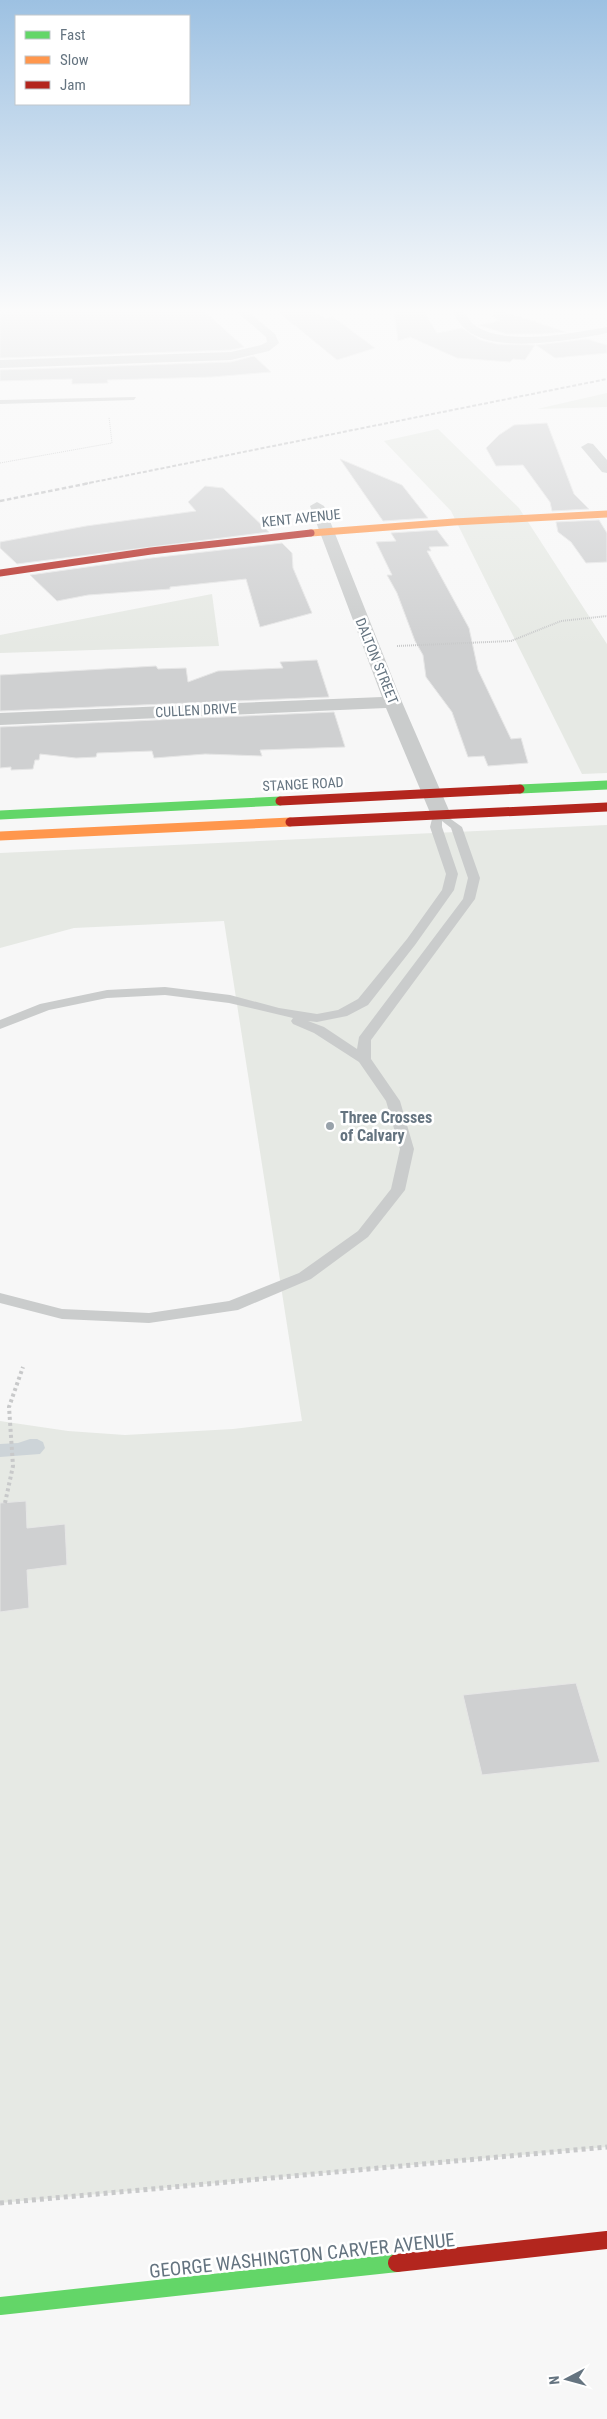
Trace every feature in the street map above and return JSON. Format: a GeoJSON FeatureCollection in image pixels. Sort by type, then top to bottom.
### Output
{"type":"FeatureCollection","features":[{"type":"Feature","properties":{"kind":"main road","name":"KENT AVENUE"},"geometry":{"type":"LineString","coordinates":[[0,573],[105,556],[325,530],[436,522],[607,514]]}},
{"type":"Feature","properties":{"kind":"main road","name":"STANGE ROAD"},"geometry":{"type":"LineString","coordinates":[[0,815],[607,785]]}},
{"type":"Feature","properties":{"kind":"main road"},"geometry":{"type":"LineString","coordinates":[[0,836],[607,807]]}},
{"type":"Feature","properties":{"kind":"main road","name":"GEORGE WASHINGTON CARVER AVENUE"},"geometry":{"type":"LineString","coordinates":[[0,2306],[607,2240]]}},
{"type":"Feature","properties":{"kind":"street"},"geometry":{"type":"LineString","coordinates":[[588,448],[607,469]]}},
{"type":"Feature","properties":{"kind":"street","name":"DALTON STREET"},"geometry":{"type":"LineString","coordinates":[[316,506],[393,702],[441,815]]}},
{"type":"Feature","properties":{"kind":"street","name":"CULLEN DRIVE"},"geometry":{"type":"LineString","coordinates":[[0,719],[393,702]]}},
{"type":"Feature","properties":{"kind":"lane"},"geometry":{"type":"LineString","coordinates":[[0,1025],[45,1007],[107,994],[165,991],[230,999],[278,1012],[317,1018],[342,1013],[363,1002],[411,942],[448,890],[452,874],[436,828],[436,821],[441,815],[456,827],[474,878],[469,899],[364,1040],[364,1058]]}},
{"type":"Feature","properties":{"kind":"lane"},"geometry":{"type":"LineString","coordinates":[[0,1298],[62,1314],[150,1318],[232,1306],[305,1276],[363,1234],[398,1190],[407,1149],[393,1101],[364,1058],[319,1030],[278,1012]]}},
{"type":"Feature","properties":{"kind":"path"},"geometry":{"type":"LineString","coordinates":[[0,464],[112,442],[110,423]]}},
{"type":"Feature","properties":{"kind":"path"},"geometry":{"type":"LineString","coordinates":[[371,647],[511,641],[561,621],[607,616]]}},
{"type":"Feature","properties":{"kind":"path"},"geometry":{"type":"LineString","coordinates":[[5,1503],[14,1466],[10,1438],[9,1407],[23,1367]]}},
{"type":"Feature","properties":{"kind":"path"},"geometry":{"type":"LineString","coordinates":[[0,2203],[607,2147]]}},
{"type":"Feature","properties":{"kind":"shaded area"},"geometry":{"type":"Polygon","coordinates":[[[438,429],[519,508],[607,644],[607,773],[582,774],[451,511],[384,441],[438,429]]]}},
{"type":"Feature","properties":{"kind":"shaded area"},"geometry":{"type":"Polygon","coordinates":[[[212,594],[219,646],[0,653],[0,635],[212,594]]]}},
{"type":"Feature","properties":{"kind":"shaded area"},"geometry":{"type":"Polygon","coordinates":[[[607,825],[607,2147],[0,2203],[0,1421],[68,1431],[125,1435],[233,1429],[302,1421],[224,921],[74,928],[0,948],[0,853],[607,825]]]}},
{"type":"Feature","properties":{"kind":"shaded area"},"geometry":{"type":"Polygon","coordinates":[[[37,1439],[43,1442],[45,1448],[40,1454],[0,1457],[0,1444],[18,1443],[37,1439]]]}},
{"type":"Feature","properties":{"kind":"building"},"geometry":{"type":"Polygon","coordinates":[[[547,423],[574,494],[589,509],[552,511],[550,502],[523,465],[496,466],[486,448],[499,435],[514,425],[547,423]]]}},
{"type":"Feature","properties":{"kind":"building"},"geometry":{"type":"Polygon","coordinates":[[[340,459],[402,485],[428,518],[383,521],[340,459]]]}},
{"type":"Feature","properties":{"kind":"building"},"geometry":{"type":"Polygon","coordinates":[[[205,486],[223,488],[269,532],[17,564],[0,548],[0,542],[86,526],[196,511],[188,502],[205,486]]]}},
{"type":"Feature","properties":{"kind":"building"},"geometry":{"type":"Polygon","coordinates":[[[599,520],[607,533],[607,562],[586,563],[571,542],[558,532],[556,522],[599,520]]]}},
{"type":"Feature","properties":{"kind":"building"},"geometry":{"type":"Polygon","coordinates":[[[437,530],[449,546],[429,547],[431,551],[427,551],[469,628],[478,670],[511,739],[521,738],[528,763],[488,766],[484,756],[468,757],[452,712],[426,677],[423,655],[415,641],[397,593],[387,575],[392,575],[376,542],[396,541],[391,533],[437,530]]]}},
{"type":"Feature","properties":{"kind":"building"},"geometry":{"type":"Polygon","coordinates":[[[282,543],[292,553],[293,568],[312,613],[260,627],[246,579],[170,587],[170,589],[88,595],[57,601],[30,575],[151,558],[282,543]]]}},
{"type":"Feature","properties":{"kind":"building"},"geometry":{"type":"Polygon","coordinates":[[[317,660],[329,697],[0,711],[0,675],[156,666],[158,669],[186,668],[188,682],[218,671],[283,668],[280,662],[317,660]]]}},
{"type":"Feature","properties":{"kind":"building"},"geometry":{"type":"Polygon","coordinates":[[[334,712],[345,747],[260,750],[262,756],[205,754],[154,758],[152,751],[97,753],[96,757],[76,758],[40,754],[39,760],[35,760],[33,769],[11,770],[11,767],[0,768],[0,727],[334,712]]]}},
{"type":"Feature","properties":{"kind":"building"},"geometry":{"type":"Polygon","coordinates":[[[26,1501],[27,1528],[65,1524],[67,1565],[27,1570],[29,1608],[0,1612],[0,1503],[26,1501]]]}},
{"type":"Feature","properties":{"kind":"building"},"geometry":{"type":"Polygon","coordinates":[[[576,1683],[600,1762],[482,1775],[463,1695],[576,1683]]]}},
{"type":"Feature","properties":{"kind":"railway"},"geometry":{"type":"LineString","coordinates":[[84,484],[388,423]]}},
{"type":"Feature","properties":{"kind":"railway"},"geometry":{"type":"LineString","coordinates":[[0,501],[90,483]]}},
{"type":"Feature","properties":{"kind":"traffic: fast"},"geometry":{"type":"LineString","coordinates":[[520,789],[607,785]]}},
{"type":"Feature","properties":{"kind":"traffic: fast"},"geometry":{"type":"LineString","coordinates":[[0,815],[280,801]]}},
{"type":"Feature","properties":{"kind":"traffic: fast"},"geometry":{"type":"LineString","coordinates":[[0,2306],[397,2263]]}},
{"type":"Feature","properties":{"kind":"traffic: slow"},"geometry":{"type":"LineString","coordinates":[[311,533],[454,522],[607,514]]}},
{"type":"Feature","properties":{"kind":"traffic: slow"},"geometry":{"type":"LineString","coordinates":[[0,836],[290,822]]}},
{"type":"Feature","properties":{"kind":"traffic: jam"},"geometry":{"type":"LineString","coordinates":[[0,573],[151,551],[311,533]]}},
{"type":"Feature","properties":{"kind":"traffic: jam"},"geometry":{"type":"LineString","coordinates":[[280,801],[520,789]]}},
{"type":"Feature","properties":{"kind":"traffic: jam"},"geometry":{"type":"LineString","coordinates":[[290,822],[607,807]]}},
{"type":"Feature","properties":{"kind":"traffic: jam"},"geometry":{"type":"LineString","coordinates":[[397,2263],[607,2240]]}},
{"type":"Feature","properties":{"kind":"place","name":"Three Crosses of Calvary"},"geometry":{"type":"Point","coordinates":[330,1126]}}]}
